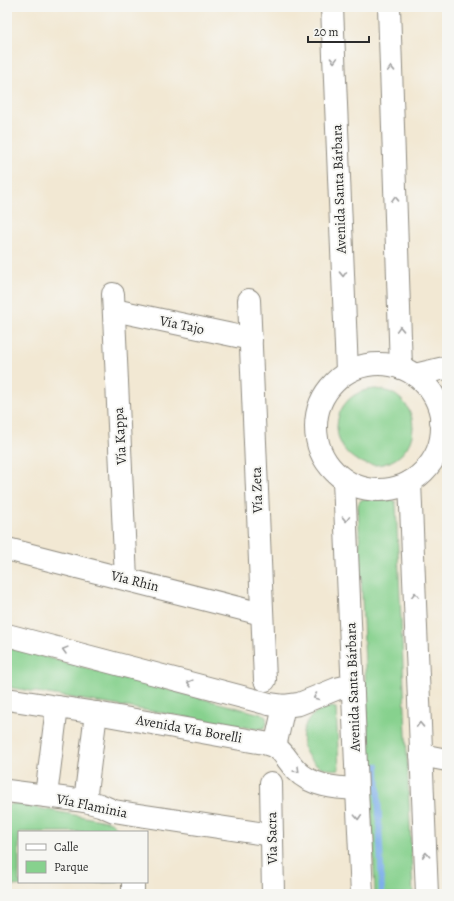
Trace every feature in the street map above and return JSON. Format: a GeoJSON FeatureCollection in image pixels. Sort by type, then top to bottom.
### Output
{"type":"FeatureCollection","features":[{"type":"Feature","properties":{"kind":"street","name":"Avenida Santa Bárbara"},"geometry":{"type":"LineString","coordinates":[[332,7],[347,371]]}},
{"type":"Feature","properties":{"kind":"street"},"geometry":{"type":"LineString","coordinates":[[389,7],[408,372]]}},
{"type":"Feature","properties":{"kind":"street","name":"Vía Zeta"},"geometry":{"type":"LineString","coordinates":[[249,300],[265,680]]}},
{"type":"Feature","properties":{"kind":"street","name":"Vía Tajo"},"geometry":{"type":"LineString","coordinates":[[113,302],[251,339]]}},
{"type":"Feature","properties":{"kind":"street","name":"Vía Kappa"},"geometry":{"type":"LineString","coordinates":[[113,302],[126,579]]}},
{"type":"Feature","properties":{"kind":"street"},"geometry":{"type":"LineString","coordinates":[[385,364],[408,372],[425,384],[433,395],[444,420],[437,450],[431,463],[410,482],[394,488],[377,490],[360,488],[344,480],[330,468],[320,451],[316,433],[317,413],[324,395],[336,380],[347,371],[368,365],[385,364]]}},
{"type":"Feature","properties":{"kind":"street"},"geometry":{"type":"LineString","coordinates":[[408,372],[447,368]]}},
{"type":"Feature","properties":{"kind":"street","name":"Avenida Santa Bárbara"},"geometry":{"type":"LineString","coordinates":[[344,480],[362,894]]}},
{"type":"Feature","properties":{"kind":"street"},"geometry":{"type":"LineString","coordinates":[[410,482],[428,894]]}},
{"type":"Feature","properties":{"kind":"street","name":"Vía Rhin"},"geometry":{"type":"LineString","coordinates":[[7,548],[262,614]]}},
{"type":"Feature","properties":{"kind":"street"},"geometry":{"type":"LineString","coordinates":[[7,635],[269,704],[284,706],[300,704],[336,689],[353,685]]}},
{"type":"Feature","properties":{"kind":"street","name":"Avenida Vía Borelli"},"geometry":{"type":"LineString","coordinates":[[7,699],[264,742],[280,749],[297,771],[305,777],[315,782],[336,788],[357,789]]}},
{"type":"Feature","properties":{"kind":"street"},"geometry":{"type":"LineString","coordinates":[[275,747],[284,706]]}},
{"type":"Feature","properties":{"kind":"street"},"geometry":{"type":"LineString","coordinates":[[46,796],[57,707]]}},
{"type":"Feature","properties":{"kind":"street"},"geometry":{"type":"LineString","coordinates":[[85,801],[96,713]]}},
{"type":"Feature","properties":{"kind":"street"},"geometry":{"type":"LineString","coordinates":[[421,755],[447,760]]}},
{"type":"Feature","properties":{"kind":"street","name":"Via Sacra"},"geometry":{"type":"LineString","coordinates":[[271,783],[273,894]]}},
{"type":"Feature","properties":{"kind":"street","name":"Vía Flaminia"},"geometry":{"type":"LineString","coordinates":[[7,791],[85,801],[114,811],[132,823],[272,835]]}},
{"type":"Feature","properties":{"kind":"street"},"geometry":{"type":"LineString","coordinates":[[133,883],[133,894]]}},
{"type":"Feature","properties":{"kind":"green space"},"geometry":{"type":"Polygon","coordinates":[[[375,389],[389,392],[402,400],[410,413],[413,427],[410,441],[402,454],[389,462],[375,465],[361,462],[348,454],[340,441],[337,427],[340,413],[348,400],[361,392],[375,389]]]}},
{"type":"Feature","properties":{"kind":"green space"},"geometry":{"type":"Polygon","coordinates":[[[363,499],[391,499],[395,501],[396,505],[413,894],[375,894],[358,505],[363,499]]]}},
{"type":"Feature","properties":{"kind":"green space"},"geometry":{"type":"Polygon","coordinates":[[[7,647],[261,714],[266,717],[267,724],[264,728],[257,729],[7,687],[7,647]]]}},
{"type":"Feature","properties":{"kind":"green space"},"geometry":{"type":"Polygon","coordinates":[[[331,707],[336,708],[339,769],[329,769],[312,761],[306,754],[303,745],[302,736],[310,718],[318,711],[331,707]]]}},
{"type":"Feature","properties":{"kind":"green space"},"geometry":{"type":"Polygon","coordinates":[[[11,804],[17,804],[111,822],[118,831],[18,831],[18,883],[91,883],[7,886],[7,807],[11,804]]]}},
{"type":"Feature","properties":{"kind":"waterway"},"geometry":{"type":"LineString","coordinates":[[377,766],[382,894]]}}]}
